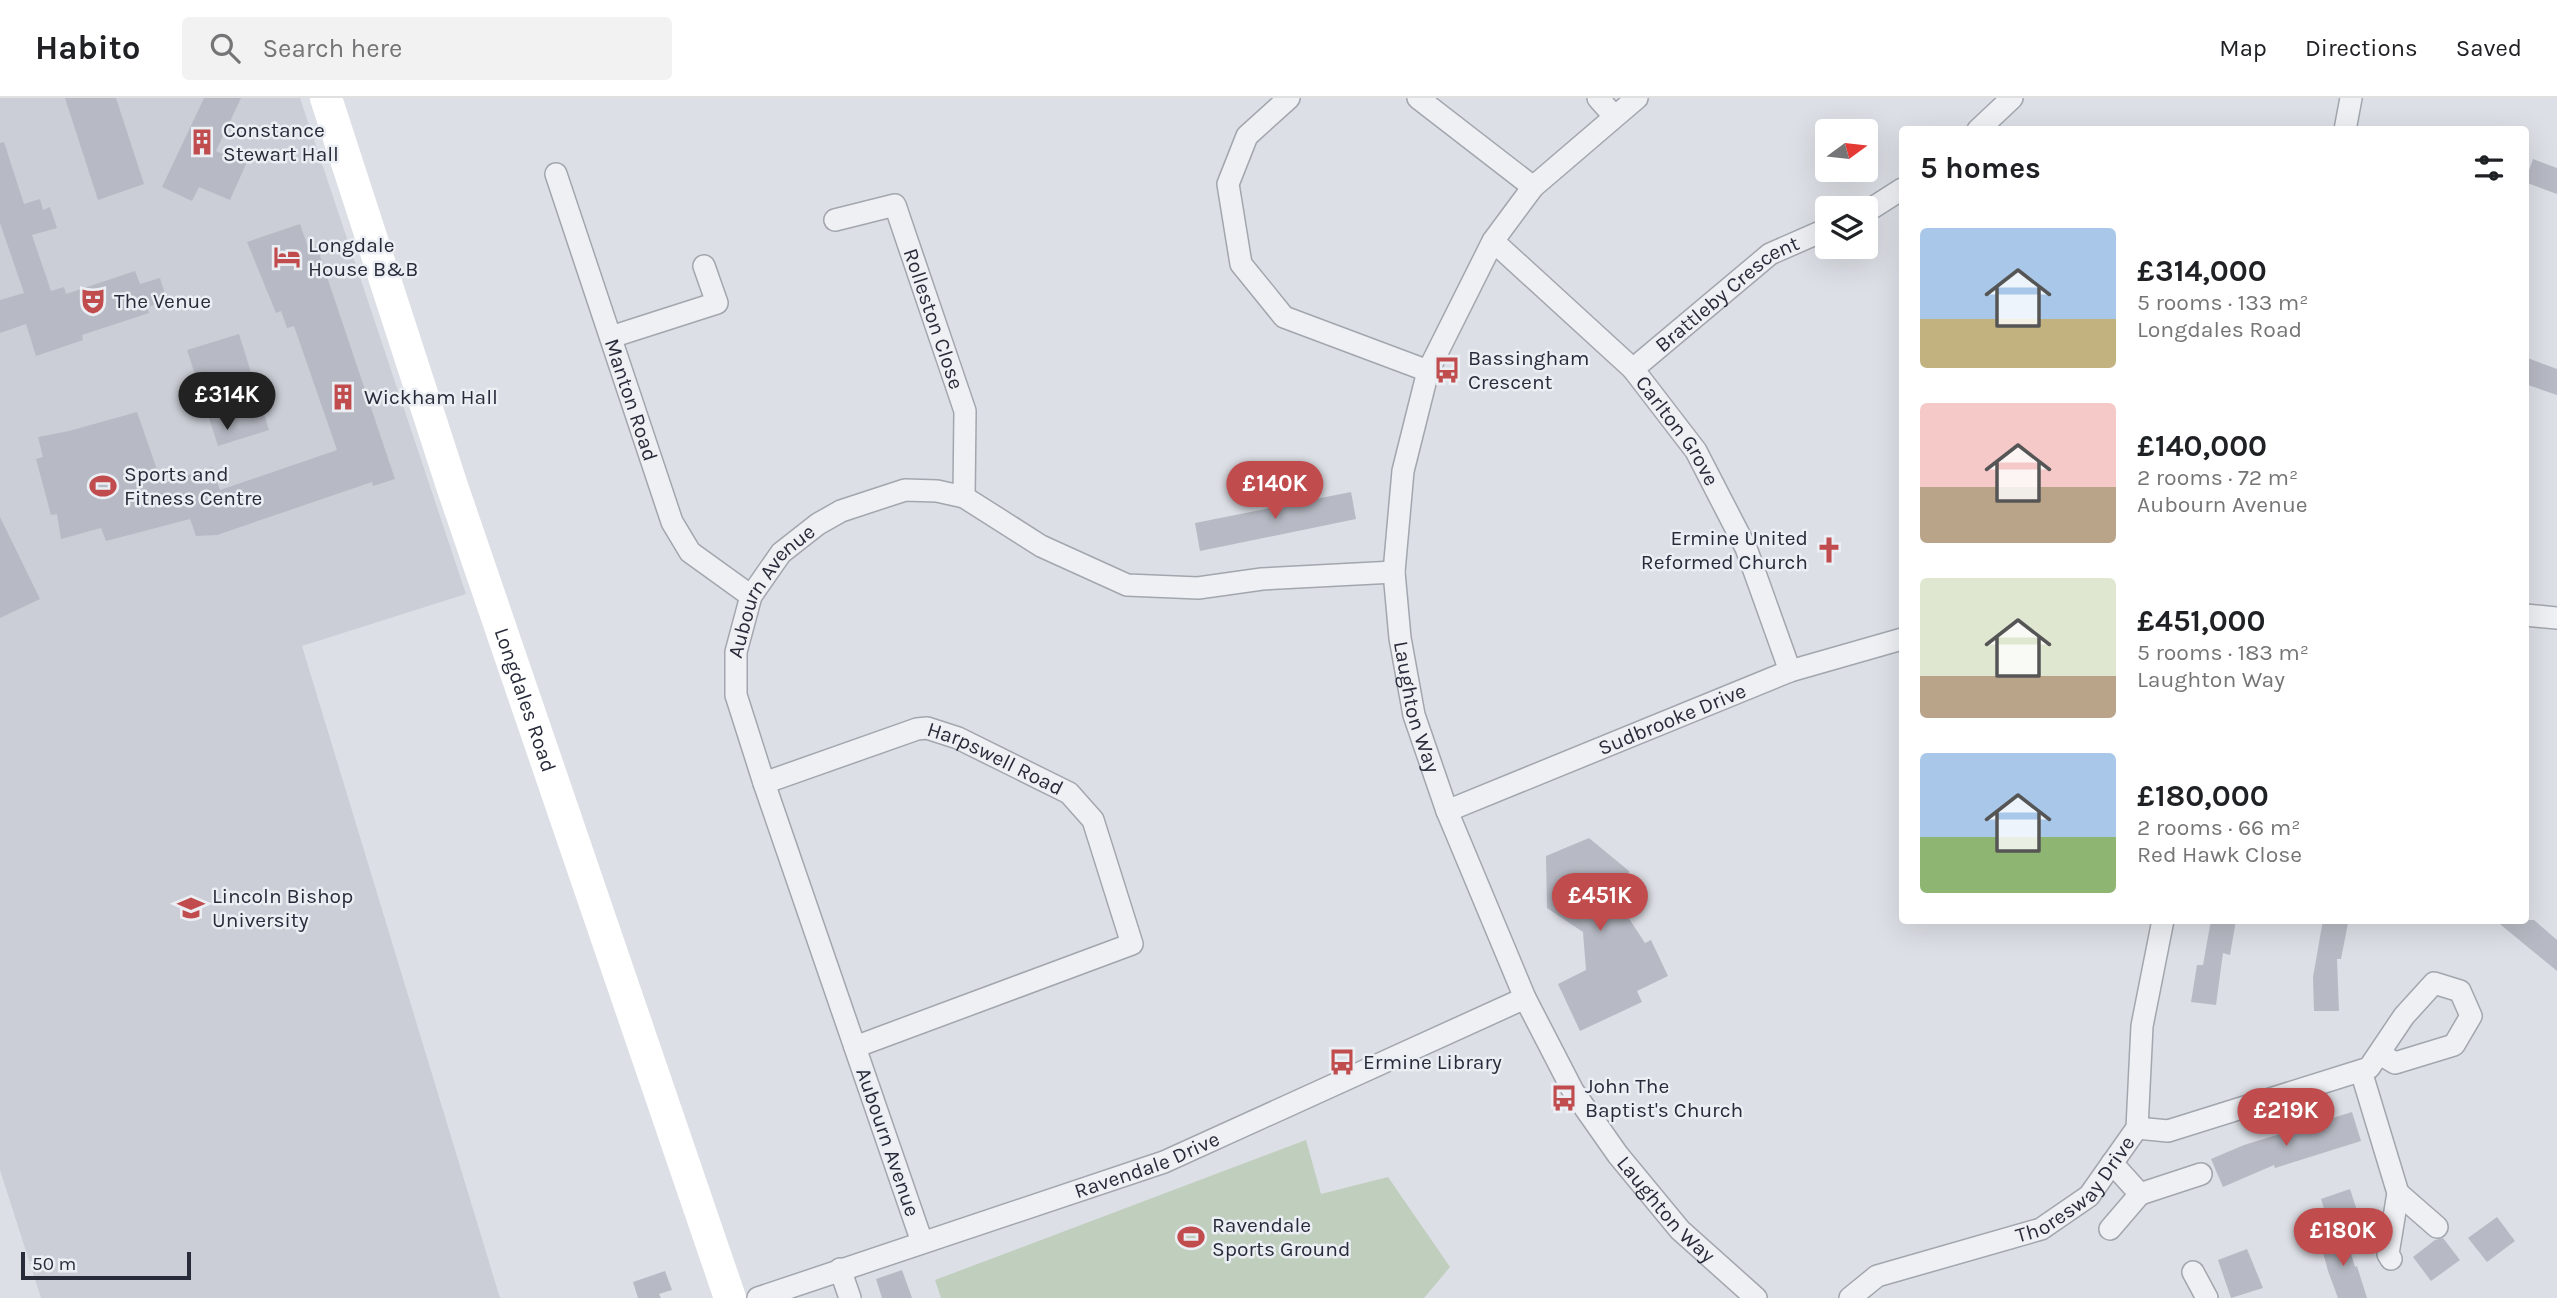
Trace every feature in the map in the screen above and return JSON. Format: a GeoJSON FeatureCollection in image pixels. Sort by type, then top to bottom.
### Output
{"type":"FeatureCollection","features":[{"type":"Feature","properties":{"kind":"main road","name":"Longdales Road"},"geometry":{"type":"LineString","coordinates":[[326,98],[452,486],[730,1298]]}},
{"type":"Feature","properties":{"kind":"street"},"geometry":{"type":"LineString","coordinates":[[1289,98],[1247,135],[1228,184],[1241,264],[1284,317],[1428,371]]}},
{"type":"Feature","properties":{"kind":"street"},"geometry":{"type":"LineString","coordinates":[[1418,98],[1533,187]]}},
{"type":"Feature","properties":{"kind":"street"},"geometry":{"type":"LineString","coordinates":[[1598,98],[1614,116]]}},
{"type":"Feature","properties":{"kind":"street","name":"Laughton Way"},"geometry":{"type":"LineString","coordinates":[[1637,98],[1533,187],[1493,242],[1428,371],[1403,471],[1394,572],[1412,705],[1428,762],[1525,998],[1573,1091],[1618,1155],[1680,1230],[1756,1298]]}},
{"type":"Feature","properties":{"kind":"street"},"geometry":{"type":"LineString","coordinates":[[1982,126],[2012,98]]}},
{"type":"Feature","properties":{"kind":"street"},"geometry":{"type":"LineString","coordinates":[[2346,126],[2351,98]]}},
{"type":"Feature","properties":{"kind":"street","name":"Manton Road"},"geometry":{"type":"LineString","coordinates":[[556,174],[672,522],[690,552],[751,596]]}},
{"type":"Feature","properties":{"kind":"street"},"geometry":{"type":"LineString","coordinates":[[1878,204],[1899,191]]}},
{"type":"Feature","properties":{"kind":"street","name":"Rolleston Close"},"geometry":{"type":"LineString","coordinates":[[835,220],[895,205],[965,411],[964,496]]}},
{"type":"Feature","properties":{"kind":"street","name":"Brattleby Crescent"},"geometry":{"type":"LineString","coordinates":[[1633,369],[1770,254],[1815,234]]}},
{"type":"Feature","properties":{"kind":"street","name":"Carlton Grove"},"geometry":{"type":"LineString","coordinates":[[1493,242],[1633,369],[1701,459],[1746,548],[1790,671]]}},
{"type":"Feature","properties":{"kind":"street"},"geometry":{"type":"LineString","coordinates":[[611,337],[717,303],[704,266]]}},
{"type":"Feature","properties":{"kind":"street","name":"Aubourn Avenue"},"geometry":{"type":"LineString","coordinates":[[922,1241],[764,783],[734,686],[736,652],[751,596],[786,548],[841,510],[905,490],[937,491],[964,496],[1041,546],[1127,585],[1198,588],[1262,579],[1394,572]]}},
{"type":"Feature","properties":{"kind":"street"},"geometry":{"type":"LineString","coordinates":[[2529,615],[2557,618]]}},
{"type":"Feature","properties":{"kind":"street","name":"Sudbrooke Drive"},"geometry":{"type":"LineString","coordinates":[[1447,811],[1790,671],[1899,640]]}},
{"type":"Feature","properties":{"kind":"street","name":"Harpswell Road"},"geometry":{"type":"LineString","coordinates":[[764,783],[917,729],[927,728],[958,738],[1069,793],[1093,820],[1132,944],[855,1047]]}},
{"type":"Feature","properties":{"kind":"street","name":"Thoresway Drive"},"geometry":{"type":"LineString","coordinates":[[1850,1298],[1877,1276],[2041,1229],[2089,1196],[2137,1128],[2142,1026],[2162,924]]}},
{"type":"Feature","properties":{"kind":"street","name":"Ravendale Drive"},"geometry":{"type":"LineString","coordinates":[[758,1298],[1164,1162],[1525,998]]}},
{"type":"Feature","properties":{"kind":"street"},"geometry":{"type":"LineString","coordinates":[[2137,1128],[2168,1131],[2361,1071],[2369,1068],[2381,1054]]}},
{"type":"Feature","properties":{"kind":"street"},"geometry":{"type":"LineString","coordinates":[[2361,1071],[2398,1194],[2388,1254],[2391,1259]]}},
{"type":"Feature","properties":{"kind":"street"},"geometry":{"type":"LineString","coordinates":[[2112,1163],[2140,1194]]}},
{"type":"Feature","properties":{"kind":"street"},"geometry":{"type":"LineString","coordinates":[[2109,1229],[2140,1194],[2201,1174]]}},
{"type":"Feature","properties":{"kind":"street"},"geometry":{"type":"LineString","coordinates":[[2398,1194],[2437,1227]]}},
{"type":"Feature","properties":{"kind":"street"},"geometry":{"type":"LineString","coordinates":[[840,1269],[850,1298]]}},
{"type":"Feature","properties":{"kind":"street"},"geometry":{"type":"LineString","coordinates":[[2193,1272],[2207,1298]]}},
{"type":"Feature","properties":{"kind":"shaded area","name":"Lincoln Bishop University"},"geometry":{"type":"Polygon","coordinates":[[[0,98],[300,98],[466,594],[302,646],[500,1298],[41,1298],[0,1170],[0,98]]]}},
{"type":"Feature","properties":{"kind":"green space","name":"Ravendale Sports Ground"},"geometry":{"type":"Polygon","coordinates":[[[1306,1140],[1321,1194],[1388,1177],[1450,1267],[1424,1298],[941,1298],[935,1280],[1306,1140]]]}},
{"type":"Feature","properties":{"kind":"building"},"geometry":{"type":"Polygon","coordinates":[[[65,98],[116,98],[144,184],[98,200],[65,98]]]}},
{"type":"Feature","properties":{"kind":"building","name":"Constance Stewart Hall"},"geometry":{"type":"Polygon","coordinates":[[[204,98],[241,98],[216,151],[246,164],[230,200],[199,187],[192,201],[162,187],[204,98]]]}},
{"type":"Feature","properties":{"kind":"building","name":"The Venue"},"geometry":{"type":"Polygon","coordinates":[[[4,142],[24,204],[40,199],[43,210],[50,207],[57,228],[32,235],[51,291],[64,287],[66,294],[135,271],[140,284],[160,278],[167,301],[147,307],[149,313],[82,335],[83,340],[36,356],[26,324],[0,333],[0,300],[24,293],[0,223],[0,143],[4,142]]]}},
{"type":"Feature","properties":{"kind":"building"},"geometry":{"type":"Polygon","coordinates":[[[2533,159],[2557,168],[2557,194],[2529,184],[2533,159]]]}},
{"type":"Feature","properties":{"kind":"building"},"geometry":{"type":"Polygon","coordinates":[[[300,224],[309,250],[317,247],[395,479],[373,486],[372,482],[217,535],[196,536],[190,519],[106,541],[101,528],[61,539],[57,514],[51,515],[36,459],[43,457],[38,437],[137,412],[162,484],[212,467],[220,490],[337,450],[294,326],[287,328],[281,311],[276,313],[247,242],[300,224]]]}},
{"type":"Feature","properties":{"kind":"building"},"geometry":{"type":"Polygon","coordinates":[[[239,334],[269,430],[218,446],[187,350],[239,334]]]}},
{"type":"Feature","properties":{"kind":"building"},"geometry":{"type":"Polygon","coordinates":[[[2529,358],[2557,369],[2557,395],[2529,385],[2529,358]]]}},
{"type":"Feature","properties":{"kind":"building"},"geometry":{"type":"Polygon","coordinates":[[[1351,492],[1356,519],[1200,551],[1195,523],[1351,492]]]}},
{"type":"Feature","properties":{"kind":"building"},"geometry":{"type":"Polygon","coordinates":[[[0,517],[40,599],[0,618],[0,517]]]}},
{"type":"Feature","properties":{"kind":"building"},"geometry":{"type":"Polygon","coordinates":[[[1589,838],[1629,871],[1624,911],[1645,943],[1651,940],[1668,976],[1637,991],[1642,1002],[1580,1031],[1558,984],[1586,970],[1583,932],[1547,908],[1546,856],[1589,838]]]}},
{"type":"Feature","properties":{"kind":"building"},"geometry":{"type":"Polygon","coordinates":[[[2529,920],[2534,920],[2557,940],[2557,971],[2500,924],[2529,924],[2529,920]]]}},
{"type":"Feature","properties":{"kind":"building"},"geometry":{"type":"Polygon","coordinates":[[[2210,924],[2235,924],[2230,955],[2223,953],[2216,1005],[2191,1002],[2197,965],[2203,965],[2210,924]]]}},
{"type":"Feature","properties":{"kind":"building"},"geometry":{"type":"Polygon","coordinates":[[[2322,924],[2348,924],[2341,959],[2337,959],[2339,1011],[2314,1011],[2313,977],[2322,924]]]}},
{"type":"Feature","properties":{"kind":"building"},"geometry":{"type":"Polygon","coordinates":[[[2352,1112],[2361,1141],[2275,1168],[2274,1165],[2223,1187],[2211,1159],[2244,1145],[2352,1112]]]}},
{"type":"Feature","properties":{"kind":"building"},"geometry":{"type":"Polygon","coordinates":[[[2350,1189],[2361,1223],[2332,1233],[2321,1199],[2350,1189]]]}},
{"type":"Feature","properties":{"kind":"building"},"geometry":{"type":"Polygon","coordinates":[[[2497,1217],[2515,1241],[2487,1262],[2468,1238],[2497,1217]]]}},
{"type":"Feature","properties":{"kind":"building"},"geometry":{"type":"Polygon","coordinates":[[[2345,1234],[2367,1298],[2338,1298],[2328,1271],[2320,1241],[2345,1234]]]}},
{"type":"Feature","properties":{"kind":"building"},"geometry":{"type":"Polygon","coordinates":[[[2443,1238],[2460,1260],[2431,1281],[2413,1257],[2435,1240],[2443,1238]]]}},
{"type":"Feature","properties":{"kind":"building"},"geometry":{"type":"Polygon","coordinates":[[[2247,1249],[2263,1288],[2231,1298],[2218,1260],[2247,1249]]]}},
{"type":"Feature","properties":{"kind":"building"},"geometry":{"type":"Polygon","coordinates":[[[902,1270],[912,1298],[882,1298],[876,1279],[902,1270]]]}},
{"type":"Feature","properties":{"kind":"building"},"geometry":{"type":"Polygon","coordinates":[[[665,1271],[672,1290],[659,1294],[661,1298],[638,1298],[633,1282],[665,1271]]]}},
{"type":"Feature","properties":{"kind":"place","name":"Constance Stewart Hall"},"geometry":{"type":"Point","coordinates":[202,142]}},
{"type":"Feature","properties":{"kind":"place","name":"Longdale House B&B"},"geometry":{"type":"Point","coordinates":[287,257]}},
{"type":"Feature","properties":{"kind":"place","name":"The Venue"},"geometry":{"type":"Point","coordinates":[93,301]}},
{"type":"Feature","properties":{"kind":"place","name":"Bassingham Crescent"},"geometry":{"type":"Point","coordinates":[1447,370]}},
{"type":"Feature","properties":{"kind":"place","name":"Wickham Hall"},"geometry":{"type":"Point","coordinates":[343,397]}},
{"type":"Feature","properties":{"kind":"place","name":"Sports and Fitness Centre"},"geometry":{"type":"Point","coordinates":[103,486]}},
{"type":"Feature","properties":{"kind":"place","name":"Ermine United Reformed Church"},"geometry":{"type":"Point","coordinates":[1829,550]}},
{"type":"Feature","properties":{"kind":"place","name":"Lincoln Bishop University"},"geometry":{"type":"Point","coordinates":[191,908]}},
{"type":"Feature","properties":{"kind":"place","name":"Ermine Library"},"geometry":{"type":"Point","coordinates":[1342,1062]}},
{"type":"Feature","properties":{"kind":"place","name":"John The Baptist's Church"},"geometry":{"type":"Point","coordinates":[1564,1098]}},
{"type":"Feature","properties":{"kind":"place","name":"Ravendale Sports Ground"},"geometry":{"type":"Point","coordinates":[1191,1237]}}]}
